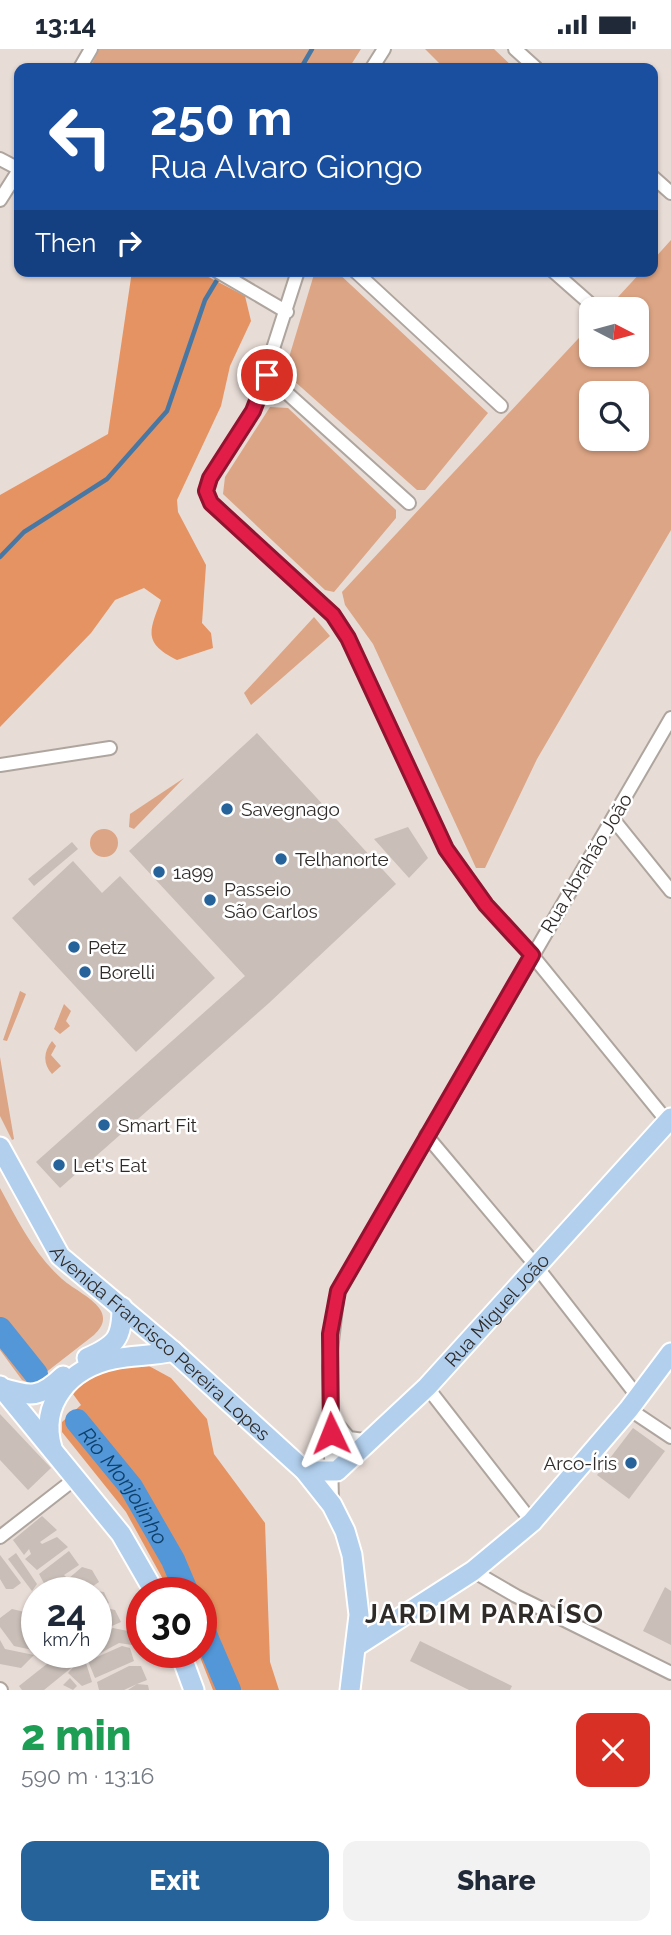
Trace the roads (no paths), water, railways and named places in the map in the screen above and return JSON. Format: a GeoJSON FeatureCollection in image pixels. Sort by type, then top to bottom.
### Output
{"type":"FeatureCollection","features":[{"type":"Feature","properties":{"kind":"main road","name":"Rua Miguel João"},"geometry":{"type":"LineString","coordinates":[[331,1473],[345,1466],[426,1387],[670,1122]]}},
{"type":"Feature","properties":{"kind":"main road","name":"Avenida Francisco Pereira Lopes"},"geometry":{"type":"LineString","coordinates":[[0,1147],[60,1256],[173,1351],[305,1471],[332,1505],[345,1531],[352,1555],[359,1615],[358,1645],[350,1690]]}},
{"type":"Feature","properties":{"kind":"main road"},"geometry":{"type":"LineString","coordinates":[[1,1387],[29,1396],[49,1389],[74,1365],[114,1343],[122,1329],[122,1307]]}},
{"type":"Feature","properties":{"kind":"main road"},"geometry":{"type":"LineString","coordinates":[[52,1450],[49,1411],[57,1396],[77,1375],[114,1359],[173,1351]]}},
{"type":"Feature","properties":{"kind":"main road"},"geometry":{"type":"LineString","coordinates":[[358,1645],[473,1571],[532,1522],[634,1403],[671,1353]]}},
{"type":"Feature","properties":{"kind":"main road"},"geometry":{"type":"LineString","coordinates":[[1,1387],[121,1534],[146,1577]]}},
{"type":"Feature","properties":{"kind":"main road"},"geometry":{"type":"LineString","coordinates":[[305,1471],[331,1473]]}},
{"type":"Feature","properties":{"kind":"main road"},"geometry":{"type":"LineString","coordinates":[[186,1668],[194,1690]]}},
{"type":"Feature","properties":{"kind":"street"},"geometry":{"type":"LineString","coordinates":[[515,49],[530,63]]}},
{"type":"Feature","properties":{"kind":"street"},"geometry":{"type":"LineString","coordinates":[[0,201],[14,178]]}},
{"type":"Feature","properties":{"kind":"street"},"geometry":{"type":"LineString","coordinates":[[658,182],[671,194]]}},
{"type":"Feature","properties":{"kind":"street"},"geometry":{"type":"LineString","coordinates":[[227,277],[287,311]]}},
{"type":"Feature","properties":{"kind":"street"},"geometry":{"type":"LineString","coordinates":[[296,277],[267,375],[253,411],[210,478],[206,491],[211,503],[333,615],[348,638],[446,849],[486,905],[532,955],[670,1122]]}},
{"type":"Feature","properties":{"kind":"street"},"geometry":{"type":"LineString","coordinates":[[361,277],[501,406]]}},
{"type":"Feature","properties":{"kind":"street"},"geometry":{"type":"LineString","coordinates":[[560,277],[582,297]]}},
{"type":"Feature","properties":{"kind":"street"},"geometry":{"type":"LineString","coordinates":[[267,375],[409,502]]}},
{"type":"Feature","properties":{"kind":"street","name":"Rua Abrahão João"},"geometry":{"type":"LineString","coordinates":[[332,1505],[330,1334],[338,1291],[426,1135],[671,718]]}},
{"type":"Feature","properties":{"kind":"street"},"geometry":{"type":"LineString","coordinates":[[0,765],[110,748]]}},
{"type":"Feature","properties":{"kind":"street"},"geometry":{"type":"LineString","coordinates":[[613,819],[671,891]]}},
{"type":"Feature","properties":{"kind":"street"},"geometry":{"type":"LineString","coordinates":[[426,1135],[537,1267],[634,1403],[671,1437]]}},
{"type":"Feature","properties":{"kind":"street"},"geometry":{"type":"LineString","coordinates":[[426,1387],[532,1522]]}},
{"type":"Feature","properties":{"kind":"street"},"geometry":{"type":"LineString","coordinates":[[331,1417],[349,1438],[371,1441]]}},
{"type":"Feature","properties":{"kind":"street"},"geometry":{"type":"LineString","coordinates":[[0,1537],[76,1478]]}},
{"type":"Feature","properties":{"kind":"street"},"geometry":{"type":"LineString","coordinates":[[473,1571],[516,1596],[671,1673]]}},
{"type":"Feature","properties":{"kind":"waterway"},"geometry":{"type":"LineString","coordinates":[[304,63],[312,49]]}},
{"type":"Feature","properties":{"kind":"waterway"},"geometry":{"type":"LineString","coordinates":[[0,557],[24,532],[107,479],[167,411],[205,300],[219,277]]}},
{"type":"Feature","properties":{"kind":"waterway","name":"Rio Monjolinho"},"geometry":{"type":"LineString","coordinates":[[0,1329],[36,1374]]}},
{"type":"Feature","properties":{"kind":"waterway","name":"Rio Monjolinho"},"geometry":{"type":"LineString","coordinates":[[77,1421],[131,1487],[180,1577]]}},
{"type":"Feature","properties":{"kind":"waterway","name":"Rio Monjolinho"},"geometry":{"type":"LineString","coordinates":[[217,1662],[229,1690]]}},
{"type":"Feature","properties":{"kind":"place","name":"Savegnago"},"geometry":{"type":"Point","coordinates":[227,809]}},
{"type":"Feature","properties":{"kind":"place","name":"Telhanorte"},"geometry":{"type":"Point","coordinates":[281,859]}},
{"type":"Feature","properties":{"kind":"place","name":"1a99"},"geometry":{"type":"Point","coordinates":[159,872]}},
{"type":"Feature","properties":{"kind":"place","name":"Passeio São Carlos"},"geometry":{"type":"Point","coordinates":[210,900]}},
{"type":"Feature","properties":{"kind":"place","name":"Petz"},"geometry":{"type":"Point","coordinates":[74,947]}},
{"type":"Feature","properties":{"kind":"place","name":"Borelli"},"geometry":{"type":"Point","coordinates":[85,972]}},
{"type":"Feature","properties":{"kind":"place","name":"Smart Fit"},"geometry":{"type":"Point","coordinates":[104,1125]}},
{"type":"Feature","properties":{"kind":"place","name":"Let's Eat"},"geometry":{"type":"Point","coordinates":[59,1165]}},
{"type":"Feature","properties":{"kind":"place","name":"Arco-Íris"},"geometry":{"type":"Point","coordinates":[631,1463]}},
{"type":"Feature","properties":{"kind":"district","name":"JARDIM PARAÍSO"},"geometry":{"type":"Point","coordinates":[485,1614]}}]}
